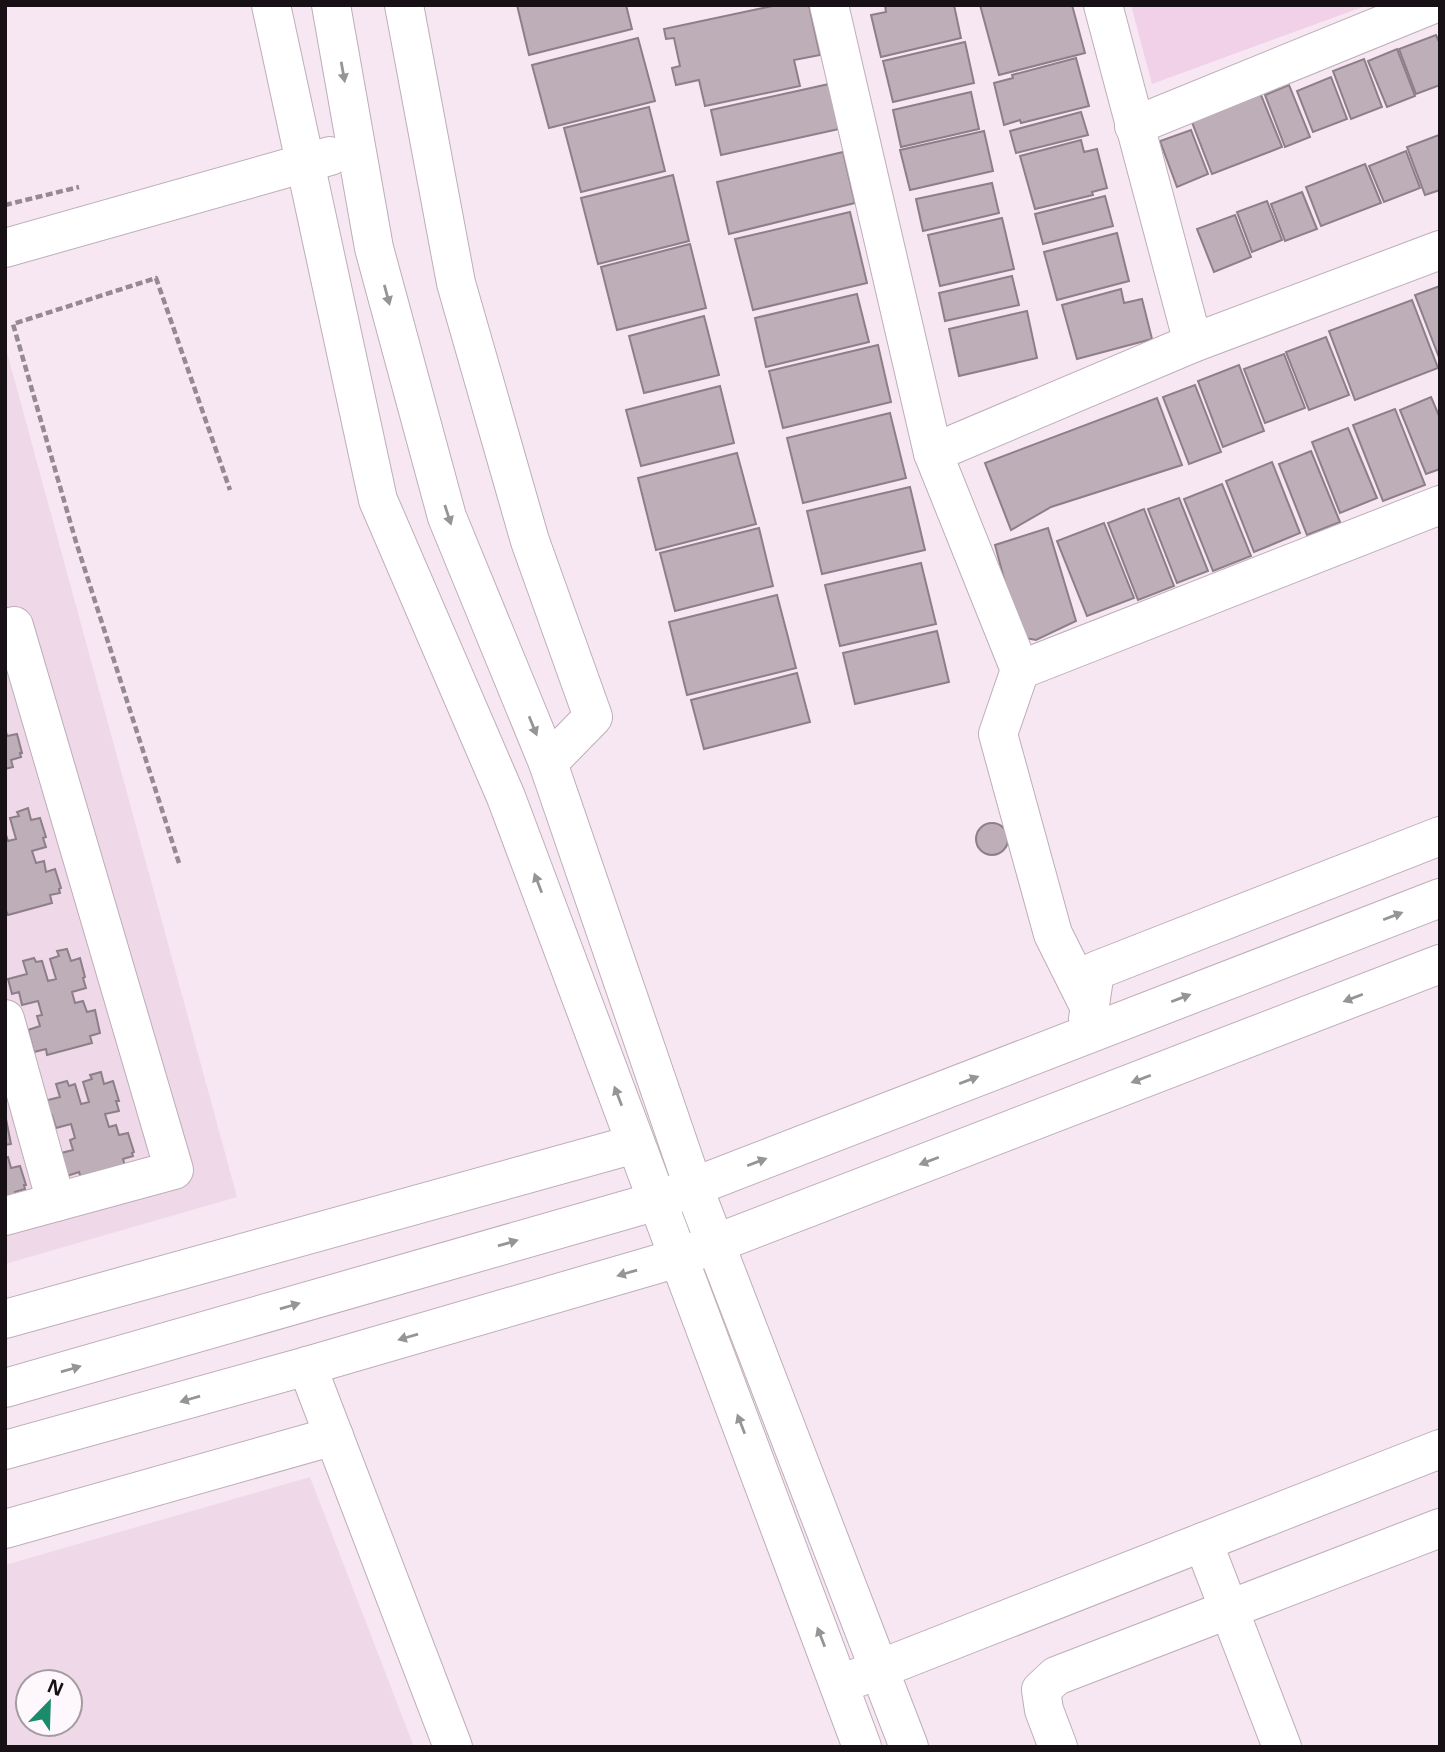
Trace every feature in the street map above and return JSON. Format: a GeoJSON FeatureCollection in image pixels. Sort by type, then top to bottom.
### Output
{"type":"FeatureCollection","features":[{"type":"Feature","properties":{"kind":"street"},"geometry":{"type":"LineString","coordinates":[[271,5],[378,500],[506,797],[862,1747]]}},
{"type":"Feature","properties":{"kind":"street"},"geometry":{"type":"LineString","coordinates":[[331,5],[374,248],[447,517],[548,763],[693,1186],[909,1747]]}},
{"type":"Feature","properties":{"kind":"street"},"geometry":{"type":"LineString","coordinates":[[404,5],[456,283],[530,541],[593,718],[548,763]]}},
{"type":"Feature","properties":{"kind":"street"},"geometry":{"type":"LineString","coordinates":[[829,5],[933,453],[1020,670],[998,734],[1053,934],[1088,1021]]}},
{"type":"Feature","properties":{"kind":"street"},"geometry":{"type":"LineString","coordinates":[[1103,5],[1193,343]]}},
{"type":"Feature","properties":{"kind":"street"},"geometry":{"type":"LineString","coordinates":[[1134,126],[1431,5]]}},
{"type":"Feature","properties":{"kind":"street"},"geometry":{"type":"LineString","coordinates":[[5,248],[356,148]]}},
{"type":"Feature","properties":{"kind":"street"},"geometry":{"type":"LineString","coordinates":[[933,453],[1193,343],[1440,250]]}},
{"type":"Feature","properties":{"kind":"street"},"geometry":{"type":"LineString","coordinates":[[1020,670],[1440,505]]}},
{"type":"Feature","properties":{"kind":"street"},"geometry":{"type":"LineString","coordinates":[[5,629],[14,626],[174,1170],[5,1216]]}},
{"type":"Feature","properties":{"kind":"street"},"geometry":{"type":"LineString","coordinates":[[1088,1021],[1095,971],[1440,836]]}},
{"type":"Feature","properties":{"kind":"street"},"geometry":{"type":"LineString","coordinates":[[5,1388],[657,1200],[1088,1021],[1440,898]]}},
{"type":"Feature","properties":{"kind":"street"},"geometry":{"type":"LineString","coordinates":[[5,1450],[678,1258],[1440,964]]}},
{"type":"Feature","properties":{"kind":"street"},"geometry":{"type":"LineString","coordinates":[[5,1019],[56,1202]]}},
{"type":"Feature","properties":{"kind":"street"},"geometry":{"type":"LineString","coordinates":[[5,1319],[635,1144]]}},
{"type":"Feature","properties":{"kind":"street"},"geometry":{"type":"LineString","coordinates":[[307,1366],[453,1747]]}},
{"type":"Feature","properties":{"kind":"street"},"geometry":{"type":"LineString","coordinates":[[5,1529],[334,1436]]}},
{"type":"Feature","properties":{"kind":"street"},"geometry":{"type":"LineString","coordinates":[[839,1685],[1440,1449]]}},
{"type":"Feature","properties":{"kind":"street"},"geometry":{"type":"LineString","coordinates":[[1058,1747],[1044,1710],[1041,1690],[1056,1676],[1440,1528]]}},
{"type":"Feature","properties":{"kind":"street"},"geometry":{"type":"LineString","coordinates":[[1203,1542],[1282,1747]]}},
{"type":"Feature","properties":{"kind":"path"},"geometry":{"type":"LineString","coordinates":[[179,863],[76,542],[13,324],[156,278],[230,490]]}},
{"type":"Feature","properties":{"kind":"shaded area"},"geometry":{"type":"Polygon","coordinates":[[[1131,5],[1368,5],[1152,84],[1131,5]]]}},
{"type":"Feature","properties":{"kind":"shaded area"},"geometry":{"type":"Polygon","coordinates":[[[5,345],[237,1197],[5,1264],[5,345]]]}},
{"type":"Feature","properties":{"kind":"shaded area"},"geometry":{"type":"Polygon","coordinates":[[[310,1477],[414,1747],[5,1747],[5,1565],[310,1477]]]}},
{"type":"Feature","properties":{"kind":"building"},"geometry":{"type":"Polygon","coordinates":[[[517,5],[626,5],[632,29],[529,55],[517,5]]]}},
{"type":"Feature","properties":{"kind":"building"},"geometry":{"type":"Polygon","coordinates":[[[777,5],[809,5],[820,55],[794,60],[800,86],[705,106],[699,80],[676,85],[672,68],[680,66],[674,38],[666,39],[664,29],[777,5]]]}},
{"type":"Feature","properties":{"kind":"building"},"geometry":{"type":"Polygon","coordinates":[[[885,5],[954,5],[961,38],[881,57],[871,15],[886,12],[885,5]]]}},
{"type":"Feature","properties":{"kind":"building"},"geometry":{"type":"Polygon","coordinates":[[[980,5],[1072,5],[1085,53],[999,75],[980,5]]]}},
{"type":"Feature","properties":{"kind":"building"},"geometry":{"type":"Polygon","coordinates":[[[1436,35],[1440,44],[1440,85],[1416,94],[1399,49],[1436,35]]]}},
{"type":"Feature","properties":{"kind":"building"},"geometry":{"type":"Polygon","coordinates":[[[638,38],[655,101],[549,128],[532,65],[638,38]]]}},
{"type":"Feature","properties":{"kind":"building"},"geometry":{"type":"Polygon","coordinates":[[[965,42],[974,83],[893,102],[883,61],[965,42]]]}},
{"type":"Feature","properties":{"kind":"building"},"geometry":{"type":"Polygon","coordinates":[[[1397,49],[1415,96],[1387,107],[1368,61],[1397,49]]]}},
{"type":"Feature","properties":{"kind":"building"},"geometry":{"type":"Polygon","coordinates":[[[1076,58],[1089,106],[1004,125],[994,83],[1013,78],[1012,75],[1076,58]]]}},
{"type":"Feature","properties":{"kind":"building"},"geometry":{"type":"Polygon","coordinates":[[[1364,59],[1382,107],[1351,119],[1333,71],[1364,59]]]}},
{"type":"Feature","properties":{"kind":"building"},"geometry":{"type":"Polygon","coordinates":[[[1331,77],[1347,119],[1313,132],[1297,91],[1331,77]]]}},
{"type":"Feature","properties":{"kind":"building"},"geometry":{"type":"Polygon","coordinates":[[[829,84],[839,129],[721,155],[711,110],[829,84]]]}},
{"type":"Feature","properties":{"kind":"building"},"geometry":{"type":"Polygon","coordinates":[[[1289,85],[1310,137],[1285,147],[1265,95],[1289,85]]]}},
{"type":"Feature","properties":{"kind":"building"},"geometry":{"type":"Polygon","coordinates":[[[1259,90],[1282,147],[1212,174],[1190,117],[1259,90]]]}},
{"type":"Feature","properties":{"kind":"building"},"geometry":{"type":"Polygon","coordinates":[[[971,92],[979,129],[901,147],[893,110],[971,92]]]}},
{"type":"Feature","properties":{"kind":"building"},"geometry":{"type":"Polygon","coordinates":[[[649,107],[665,171],[581,192],[564,128],[649,107]]]}},
{"type":"Feature","properties":{"kind":"building"},"geometry":{"type":"Polygon","coordinates":[[[1081,112],[1088,135],[1016,153],[1010,131],[1081,112]]]}},
{"type":"Feature","properties":{"kind":"building"},"geometry":{"type":"Polygon","coordinates":[[[1191,130],[1208,174],[1177,187],[1160,141],[1191,130]]]}},
{"type":"Feature","properties":{"kind":"building"},"geometry":{"type":"Polygon","coordinates":[[[984,131],[993,171],[910,190],[900,150],[984,131]]]}},
{"type":"Feature","properties":{"kind":"building"},"geometry":{"type":"Polygon","coordinates":[[[1439,135],[1440,190],[1425,195],[1407,147],[1439,135]]]}},
{"type":"Feature","properties":{"kind":"building"},"geometry":{"type":"Polygon","coordinates":[[[1081,140],[1084,152],[1097,149],[1107,188],[1092,192],[1093,195],[1035,209],[1020,156],[1081,140]]]}},
{"type":"Feature","properties":{"kind":"building"},"geometry":{"type":"Polygon","coordinates":[[[1406,151],[1420,188],[1384,202],[1369,166],[1406,151]]]}},
{"type":"Feature","properties":{"kind":"building"},"geometry":{"type":"Polygon","coordinates":[[[843,152],[855,203],[729,234],[717,182],[843,152]]]}},
{"type":"Feature","properties":{"kind":"building"},"geometry":{"type":"Polygon","coordinates":[[[1365,164],[1381,203],[1321,226],[1306,187],[1365,164]]]}},
{"type":"Feature","properties":{"kind":"building"},"geometry":{"type":"Polygon","coordinates":[[[673,175],[689,241],[598,264],[581,198],[673,175]]]}},
{"type":"Feature","properties":{"kind":"building"},"geometry":{"type":"Polygon","coordinates":[[[992,183],[999,213],[923,231],[916,199],[992,183]]]}},
{"type":"Feature","properties":{"kind":"building"},"geometry":{"type":"Polygon","coordinates":[[[1302,192],[1317,229],[1285,241],[1271,204],[1302,192]]]}},
{"type":"Feature","properties":{"kind":"building"},"geometry":{"type":"Polygon","coordinates":[[[1105,196],[1113,226],[1043,244],[1035,214],[1105,196]]]}},
{"type":"Feature","properties":{"kind":"building"},"geometry":{"type":"Polygon","coordinates":[[[1267,201],[1282,240],[1252,252],[1237,212],[1267,201]]]}},
{"type":"Feature","properties":{"kind":"building"},"geometry":{"type":"Polygon","coordinates":[[[850,212],[867,283],[753,310],[735,239],[850,212]]]}},
{"type":"Feature","properties":{"kind":"building"},"geometry":{"type":"Polygon","coordinates":[[[1235,215],[1251,257],[1214,272],[1197,229],[1235,215]]]}},
{"type":"Feature","properties":{"kind":"building"},"geometry":{"type":"Polygon","coordinates":[[[1002,218],[1014,269],[940,286],[928,235],[1002,218]]]}},
{"type":"Feature","properties":{"kind":"building"},"geometry":{"type":"Polygon","coordinates":[[[1117,233],[1129,281],[1057,300],[1044,252],[1117,233]]]}},
{"type":"Feature","properties":{"kind":"building"},"geometry":{"type":"Polygon","coordinates":[[[690,244],[706,308],[617,330],[601,267],[690,244]]]}},
{"type":"Feature","properties":{"kind":"building"},"geometry":{"type":"Polygon","coordinates":[[[1012,276],[1019,305],[945,321],[939,293],[1012,276]]]}},
{"type":"Feature","properties":{"kind":"building"},"geometry":{"type":"Polygon","coordinates":[[[1440,286],[1440,360],[1415,295],[1440,286]]]}},
{"type":"Feature","properties":{"kind":"building"},"geometry":{"type":"Polygon","coordinates":[[[1121,289],[1124,303],[1142,299],[1152,339],[1077,359],[1062,305],[1121,289]]]}},
{"type":"Feature","properties":{"kind":"building"},"geometry":{"type":"Polygon","coordinates":[[[857,294],[869,342],[766,367],[755,318],[857,294]]]}},
{"type":"Feature","properties":{"kind":"building"},"geometry":{"type":"Polygon","coordinates":[[[1412,300],[1438,368],[1355,400],[1329,331],[1412,300]]]}},
{"type":"Feature","properties":{"kind":"building"},"geometry":{"type":"Polygon","coordinates":[[[1027,311],[1037,358],[959,376],[949,329],[1027,311]]]}},
{"type":"Feature","properties":{"kind":"building"},"geometry":{"type":"Polygon","coordinates":[[[704,316],[719,375],[644,393],[629,336],[704,316]]]}},
{"type":"Feature","properties":{"kind":"building"},"geometry":{"type":"Polygon","coordinates":[[[1326,337],[1349,395],[1309,410],[1286,352],[1326,337]]]}},
{"type":"Feature","properties":{"kind":"building"},"geometry":{"type":"Polygon","coordinates":[[[878,345],[891,402],[783,428],[769,371],[878,345]]]}},
{"type":"Feature","properties":{"kind":"building"},"geometry":{"type":"Polygon","coordinates":[[[1284,354],[1305,408],[1265,423],[1244,369],[1284,354]]]}},
{"type":"Feature","properties":{"kind":"building"},"geometry":{"type":"Polygon","coordinates":[[[1239,365],[1264,431],[1223,447],[1198,381],[1239,365]]]}},
{"type":"Feature","properties":{"kind":"building"},"geometry":{"type":"Polygon","coordinates":[[[1195,385],[1221,452],[1189,464],[1163,397],[1195,385]]]}},
{"type":"Feature","properties":{"kind":"building"},"geometry":{"type":"Polygon","coordinates":[[[720,386],[734,443],[641,466],[626,410],[720,386]]]}},
{"type":"Feature","properties":{"kind":"building"},"geometry":{"type":"Polygon","coordinates":[[[1431,397],[1440,418],[1440,469],[1426,474],[1400,410],[1431,397]]]}},
{"type":"Feature","properties":{"kind":"building"},"geometry":{"type":"Polygon","coordinates":[[[1157,398],[1182,465],[1051,507],[1011,530],[985,463],[1157,398]]]}},
{"type":"Feature","properties":{"kind":"building"},"geometry":{"type":"Polygon","coordinates":[[[1395,409],[1425,485],[1383,501],[1353,425],[1395,409]]]}},
{"type":"Feature","properties":{"kind":"building"},"geometry":{"type":"Polygon","coordinates":[[[890,413],[906,478],[803,503],[787,438],[890,413]]]}},
{"type":"Feature","properties":{"kind":"building"},"geometry":{"type":"Polygon","coordinates":[[[1348,428],[1377,498],[1340,513],[1312,442],[1348,428]]]}},
{"type":"Feature","properties":{"kind":"building"},"geometry":{"type":"Polygon","coordinates":[[[1311,451],[1340,522],[1307,535],[1279,464],[1311,451]]]}},
{"type":"Feature","properties":{"kind":"building"},"geometry":{"type":"Polygon","coordinates":[[[737,453],[756,524],[656,550],[638,478],[737,453]]]}},
{"type":"Feature","properties":{"kind":"building"},"geometry":{"type":"Polygon","coordinates":[[[1272,462],[1300,533],[1254,552],[1226,481],[1272,462]]]}},
{"type":"Feature","properties":{"kind":"building"},"geometry":{"type":"Polygon","coordinates":[[[1222,484],[1251,556],[1213,571],[1184,499],[1222,484]]]}},
{"type":"Feature","properties":{"kind":"building"},"geometry":{"type":"Polygon","coordinates":[[[910,487],[925,550],[822,574],[807,511],[910,487]]]}},
{"type":"Feature","properties":{"kind":"building"},"geometry":{"type":"Polygon","coordinates":[[[1179,498],[1208,571],[1177,583],[1148,509],[1179,498]]]}},
{"type":"Feature","properties":{"kind":"building"},"geometry":{"type":"Polygon","coordinates":[[[1144,509],[1174,586],[1138,600],[1108,523],[1144,509]]]}},
{"type":"Feature","properties":{"kind":"building"},"geometry":{"type":"Polygon","coordinates":[[[1104,523],[1134,598],[1087,616],[1057,541],[1104,523]]]}},
{"type":"Feature","properties":{"kind":"building"},"geometry":{"type":"Polygon","coordinates":[[[759,528],[773,586],[675,611],[660,553],[759,528]]]}},
{"type":"Feature","properties":{"kind":"building"},"geometry":{"type":"Polygon","coordinates":[[[1048,528],[1076,621],[1036,640],[1026,638],[1014,616],[995,545],[1048,528]]]}},
{"type":"Feature","properties":{"kind":"building"},"geometry":{"type":"Polygon","coordinates":[[[921,563],[936,624],[840,646],[825,585],[921,563]]]}},
{"type":"Feature","properties":{"kind":"building"},"geometry":{"type":"Polygon","coordinates":[[[777,595],[796,668],[687,695],[669,622],[777,595]]]}},
{"type":"Feature","properties":{"kind":"building"},"geometry":{"type":"Polygon","coordinates":[[[937,631],[949,682],[855,704],[843,653],[937,631]]]}},
{"type":"Feature","properties":{"kind":"building"},"geometry":{"type":"Polygon","coordinates":[[[797,673],[810,722],[704,749],[691,700],[797,673]]]}},
{"type":"Feature","properties":{"kind":"building"},"geometry":{"type":"Polygon","coordinates":[[[5,728],[7,736],[17,734],[22,753],[21,757],[11,760],[13,767],[5,769],[5,728]]]}},
{"type":"Feature","properties":{"kind":"building"},"geometry":{"type":"Polygon","coordinates":[[[28,808],[31,820],[40,818],[46,837],[43,838],[46,847],[32,851],[36,863],[44,861],[46,872],[55,869],[61,888],[60,893],[50,895],[52,903],[8,915],[5,909],[5,832],[8,841],[16,839],[10,818],[19,816],[17,812],[28,808]]]}},
{"type":"Feature","properties":{"kind":"building"},"geometry":{"type":"Polygon","coordinates":[[[992,823],[1003,828],[1008,839],[1003,850],[992,855],[981,850],[976,839],[981,828],[992,823]]]}},
{"type":"Feature","properties":{"kind":"building"},"geometry":{"type":"Polygon","coordinates":[[[67,949],[71,961],[80,958],[85,977],[86,988],[72,992],[75,1003],[83,1001],[87,1012],[95,1010],[100,1033],[90,1036],[92,1043],[47,1055],[46,1049],[34,1052],[28,1030],[40,1026],[37,1016],[42,1015],[38,1001],[22,1005],[19,992],[12,994],[8,979],[27,974],[23,961],[34,958],[36,962],[42,961],[48,981],[56,979],[50,959],[59,956],[57,951],[67,949]]]}},
{"type":"Feature","properties":{"kind":"building"},"geometry":{"type":"Polygon","coordinates":[[[101,1072],[104,1084],[113,1081],[119,1101],[116,1101],[119,1111],[105,1114],[109,1127],[116,1125],[119,1135],[128,1133],[133,1156],[123,1159],[125,1166],[81,1178],[79,1172],[67,1176],[61,1153],[73,1150],[70,1140],[75,1138],[71,1124],[56,1128],[52,1115],[40,1102],[60,1097],[56,1084],[67,1081],[69,1086],[75,1084],[81,1104],[89,1102],[83,1082],[92,1079],[90,1075],[101,1072]]]}},
{"type":"Feature","properties":{"kind":"building"},"geometry":{"type":"Polygon","coordinates":[[[5,1114],[11,1144],[5,1145],[5,1114]]]}},
{"type":"Feature","properties":{"kind":"building"},"geometry":{"type":"Polygon","coordinates":[[[8,1157],[11,1168],[20,1166],[26,1185],[25,1189],[15,1192],[17,1199],[5,1202],[5,1158],[8,1157]]]}}]}
